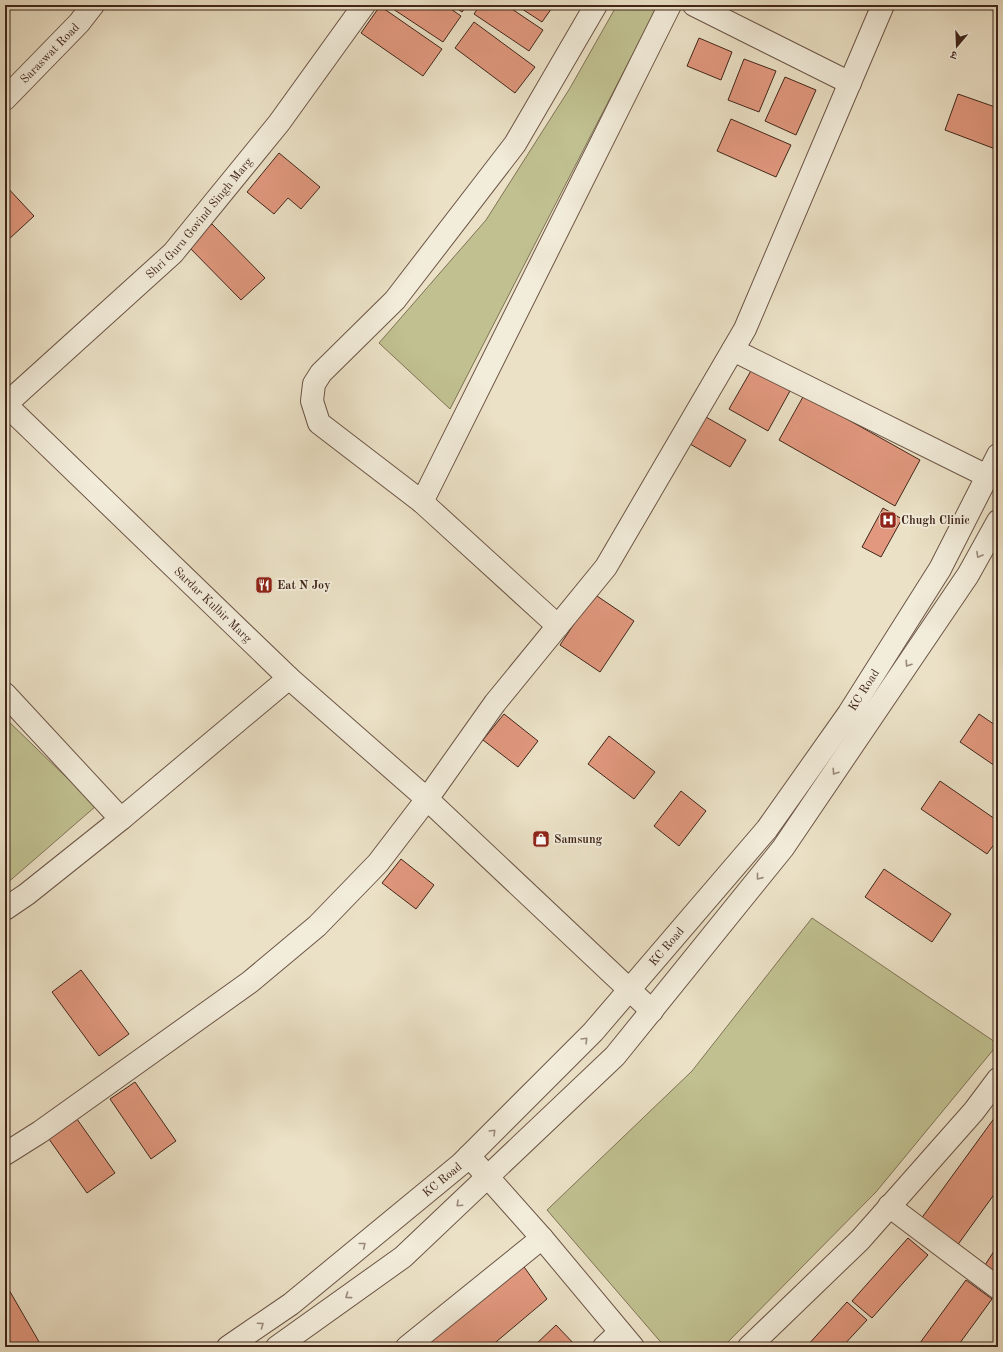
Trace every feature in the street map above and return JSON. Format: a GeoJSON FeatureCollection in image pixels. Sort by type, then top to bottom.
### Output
{"type":"FeatureCollection","features":[{"type":"Feature","properties":{"kind":"street","name":"Saraswat Road"},"geometry":{"type":"LineString","coordinates":[[5,99],[79,23],[93,5]]}},
{"type":"Feature","properties":{"kind":"street","name":"Shri Guru Govind Singh Marg"},"geometry":{"type":"LineString","coordinates":[[5,405],[173,253],[279,123],[364,5]]}},
{"type":"Feature","properties":{"kind":"street"},"geometry":{"type":"LineString","coordinates":[[558,626],[422,502],[319,423],[312,400],[314,384],[321,373],[395,300],[515,144],[596,5]]}},
{"type":"Feature","properties":{"kind":"street"},"geometry":{"type":"LineString","coordinates":[[422,502],[670,5]]}},
{"type":"Feature","properties":{"kind":"street"},"geometry":{"type":"LineString","coordinates":[[694,5],[850,83]]}},
{"type":"Feature","properties":{"kind":"street"},"geometry":{"type":"LineString","coordinates":[[5,1154],[40,1132],[250,982],[317,926],[378,863],[428,799],[494,703],[606,567],[745,329],[884,5]]}},
{"type":"Feature","properties":{"kind":"street"},"geometry":{"type":"LineString","coordinates":[[733,350],[987,476]]}},
{"type":"Feature","properties":{"kind":"street","name":"Sardar Kulbir Marg"},"geometry":{"type":"LineString","coordinates":[[5,405],[289,678],[428,799],[652,1011]]}},
{"type":"Feature","properties":{"kind":"street","name":"KC Road"},"geometry":{"type":"LineString","coordinates":[[228,1347],[291,1304],[461,1164],[593,1032],[767,829],[849,713],[940,569],[998,455]]}},
{"type":"Feature","properties":{"kind":"street"},"geometry":{"type":"LineString","coordinates":[[277,1347],[403,1257],[615,1056],[783,848],[968,576],[998,521]]}},
{"type":"Feature","properties":{"kind":"street"},"geometry":{"type":"LineString","coordinates":[[5,909],[28,894],[121,819],[289,678]]}},
{"type":"Feature","properties":{"kind":"street"},"geometry":{"type":"LineString","coordinates":[[5,694],[121,819]]}},
{"type":"Feature","properties":{"kind":"street"},"geometry":{"type":"LineString","coordinates":[[749,1347],[860,1240],[974,1111],[998,1079]]}},
{"type":"Feature","properties":{"kind":"street"},"geometry":{"type":"LineString","coordinates":[[469,1156],[542,1238],[626,1340],[604,1347]]}},
{"type":"Feature","properties":{"kind":"street"},"geometry":{"type":"LineString","coordinates":[[889,1206],[998,1288]]}},
{"type":"Feature","properties":{"kind":"street"},"geometry":{"type":"LineString","coordinates":[[407,1347],[542,1238]]}},
{"type":"Feature","properties":{"kind":"green space"},"geometry":{"type":"Polygon","coordinates":[[[617,5],[658,5],[450,409],[379,343],[486,220],[570,88],[617,5]]]}},
{"type":"Feature","properties":{"kind":"green space"},"geometry":{"type":"Polygon","coordinates":[[[5,718],[96,806],[5,885],[5,718]]]}},
{"type":"Feature","properties":{"kind":"green space"},"geometry":{"type":"Polygon","coordinates":[[[812,918],[998,1044],[876,1192],[723,1347],[665,1347],[547,1210],[692,1071],[812,918]]]}},
{"type":"Feature","properties":{"kind":"building"},"geometry":{"type":"Polygon","coordinates":[[[387,5],[445,5],[461,16],[443,42],[387,5]]]}},
{"type":"Feature","properties":{"kind":"building"},"geometry":{"type":"Polygon","coordinates":[[[452,5],[467,5],[462,12],[452,5]]]}},
{"type":"Feature","properties":{"kind":"building"},"geometry":{"type":"Polygon","coordinates":[[[480,5],[506,5],[543,30],[529,51],[474,14],[480,5]]]}},
{"type":"Feature","properties":{"kind":"building"},"geometry":{"type":"Polygon","coordinates":[[[516,5],[554,5],[542,22],[516,5]]]}},
{"type":"Feature","properties":{"kind":"building"},"geometry":{"type":"Polygon","coordinates":[[[978,5],[998,5],[998,12],[978,5]]]}},
{"type":"Feature","properties":{"kind":"building"},"geometry":{"type":"Polygon","coordinates":[[[380,6],[442,49],[423,76],[361,33],[380,6]]]}},
{"type":"Feature","properties":{"kind":"building"},"geometry":{"type":"Polygon","coordinates":[[[474,22],[535,67],[515,93],[455,48],[474,22]]]}},
{"type":"Feature","properties":{"kind":"building"},"geometry":{"type":"Polygon","coordinates":[[[699,38],[732,52],[721,80],[687,66],[699,38]]]}},
{"type":"Feature","properties":{"kind":"building"},"geometry":{"type":"Polygon","coordinates":[[[744,59],[776,71],[759,112],[728,100],[744,59]]]}},
{"type":"Feature","properties":{"kind":"building"},"geometry":{"type":"Polygon","coordinates":[[[785,77],[816,90],[796,135],[765,121],[785,77]]]}},
{"type":"Feature","properties":{"kind":"building"},"geometry":{"type":"Polygon","coordinates":[[[958,94],[998,108],[998,150],[945,130],[958,94]]]}},
{"type":"Feature","properties":{"kind":"building"},"geometry":{"type":"Polygon","coordinates":[[[731,119],[791,145],[776,177],[717,151],[731,119]]]}},
{"type":"Feature","properties":{"kind":"building"},"geometry":{"type":"Polygon","coordinates":[[[279,153],[320,187],[301,209],[288,198],[274,214],[247,192],[279,153]]]}},
{"type":"Feature","properties":{"kind":"building"},"geometry":{"type":"Polygon","coordinates":[[[5,185],[34,216],[8,240],[5,237],[5,185]]]}},
{"type":"Feature","properties":{"kind":"building"},"geometry":{"type":"Polygon","coordinates":[[[212,224],[265,278],[241,300],[188,246],[212,224]]]}},
{"type":"Feature","properties":{"kind":"building"},"geometry":{"type":"Polygon","coordinates":[[[752,369],[790,391],[768,431],[729,409],[752,369]]]}},
{"type":"Feature","properties":{"kind":"building"},"geometry":{"type":"Polygon","coordinates":[[[804,395],[920,460],[895,506],[779,440],[804,395]]]}},
{"type":"Feature","properties":{"kind":"building"},"geometry":{"type":"Polygon","coordinates":[[[706,417],[746,440],[730,467],[690,444],[706,417]]]}},
{"type":"Feature","properties":{"kind":"building"},"geometry":{"type":"Polygon","coordinates":[[[883,508],[902,519],[881,557],[862,547],[883,508]]]}},
{"type":"Feature","properties":{"kind":"building"},"geometry":{"type":"Polygon","coordinates":[[[594,594],[634,621],[600,672],[560,645],[594,594]]]}},
{"type":"Feature","properties":{"kind":"building"},"geometry":{"type":"Polygon","coordinates":[[[504,714],[538,741],[518,767],[483,740],[504,714]]]}},
{"type":"Feature","properties":{"kind":"building"},"geometry":{"type":"Polygon","coordinates":[[[979,714],[998,727],[998,768],[960,742],[979,714]]]}},
{"type":"Feature","properties":{"kind":"building"},"geometry":{"type":"Polygon","coordinates":[[[609,736],[655,772],[634,799],[588,764],[609,736]]]}},
{"type":"Feature","properties":{"kind":"building"},"geometry":{"type":"Polygon","coordinates":[[[940,781],[998,821],[998,839],[987,854],[921,809],[940,781]]]}},
{"type":"Feature","properties":{"kind":"building"},"geometry":{"type":"Polygon","coordinates":[[[681,791],[706,811],[679,846],[654,826],[681,791]]]}},
{"type":"Feature","properties":{"kind":"building"},"geometry":{"type":"Polygon","coordinates":[[[401,859],[434,885],[416,909],[382,883],[401,859]]]}},
{"type":"Feature","properties":{"kind":"building"},"geometry":{"type":"Polygon","coordinates":[[[884,869],[951,914],[932,942],[865,897],[884,869]]]}},
{"type":"Feature","properties":{"kind":"building"},"geometry":{"type":"Polygon","coordinates":[[[81,970],[129,1034],[99,1056],[52,992],[81,970]]]}},
{"type":"Feature","properties":{"kind":"building"},"geometry":{"type":"Polygon","coordinates":[[[135,1082],[176,1141],[151,1159],[110,1099],[135,1082]]]}},
{"type":"Feature","properties":{"kind":"building"},"geometry":{"type":"Polygon","coordinates":[[[72,1112],[115,1173],[87,1193],[44,1132],[72,1112]]]}},
{"type":"Feature","properties":{"kind":"building"},"geometry":{"type":"Polygon","coordinates":[[[998,1113],[998,1189],[954,1250],[918,1223],[998,1113]]]}},
{"type":"Feature","properties":{"kind":"building"},"geometry":{"type":"Polygon","coordinates":[[[908,1238],[928,1255],[872,1318],[852,1301],[908,1238]]]}},
{"type":"Feature","properties":{"kind":"building"},"geometry":{"type":"Polygon","coordinates":[[[998,1245],[998,1274],[985,1265],[998,1245]]]}},
{"type":"Feature","properties":{"kind":"building"},"geometry":{"type":"Polygon","coordinates":[[[522,1264],[547,1299],[490,1347],[424,1347],[522,1264]]]}},
{"type":"Feature","properties":{"kind":"building"},"geometry":{"type":"Polygon","coordinates":[[[966,1280],[992,1299],[957,1347],[917,1347],[966,1280]]]}},
{"type":"Feature","properties":{"kind":"building"},"geometry":{"type":"Polygon","coordinates":[[[5,1283],[42,1347],[5,1347],[5,1283]]]}},
{"type":"Feature","properties":{"kind":"building"},"geometry":{"type":"Polygon","coordinates":[[[847,1302],[867,1320],[842,1347],[806,1347],[847,1302]]]}},
{"type":"Feature","properties":{"kind":"building"},"geometry":{"type":"Polygon","coordinates":[[[556,1325],[577,1347],[533,1347],[556,1325]]]}},
{"type":"Feature","properties":{"kind":"place","name":"Chugh Clinic"},"geometry":{"type":"Point","coordinates":[888,520]}},
{"type":"Feature","properties":{"kind":"place","name":"Eat N Joy"},"geometry":{"type":"Point","coordinates":[264,585]}},
{"type":"Feature","properties":{"kind":"place","name":"Samsung"},"geometry":{"type":"Point","coordinates":[541,839]}}]}
